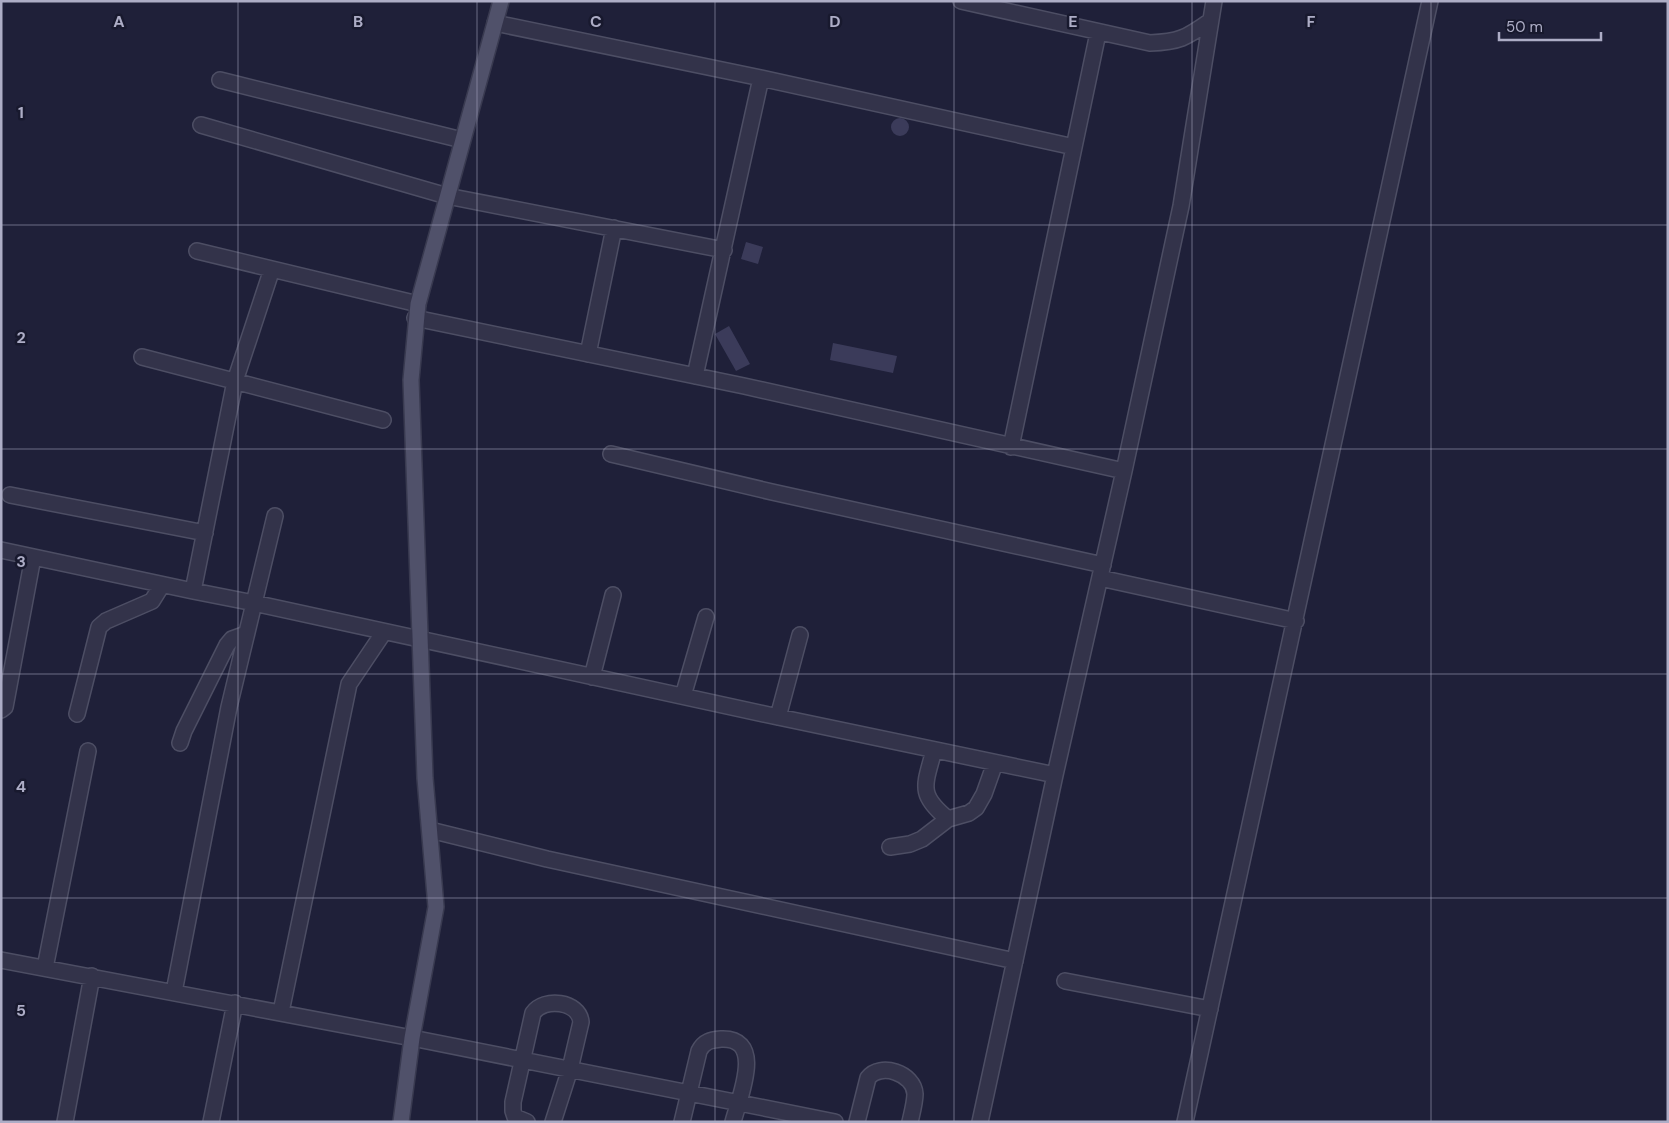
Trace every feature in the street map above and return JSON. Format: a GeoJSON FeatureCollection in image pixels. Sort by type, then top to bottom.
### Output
{"type":"FeatureCollection","features":[{"type":"Feature","properties":{"kind":"main road"},"geometry":{"type":"LineString","coordinates":[[401,1122],[412,1038],[436,907],[425,778],[411,380],[416,311],[501,1]]}},
{"type":"Feature","properties":{"kind":"street"},"geometry":{"type":"LineString","coordinates":[[962,1],[1098,33],[1150,43],[1168,42],[1187,37],[1210,21]]}},
{"type":"Feature","properties":{"kind":"street"},"geometry":{"type":"LineString","coordinates":[[980,1122],[1181,206],[1214,1]]}},
{"type":"Feature","properties":{"kind":"street"},"geometry":{"type":"LineString","coordinates":[[1185,1122],[1430,1]]}},
{"type":"Feature","properties":{"kind":"street"},"geometry":{"type":"LineString","coordinates":[[495,23],[761,78],[1074,147]]}},
{"type":"Feature","properties":{"kind":"street"},"geometry":{"type":"LineString","coordinates":[[1011,447],[1098,33]]}},
{"type":"Feature","properties":{"kind":"street"},"geometry":{"type":"LineString","coordinates":[[695,376],[761,78]]}},
{"type":"Feature","properties":{"kind":"street"},"geometry":{"type":"LineString","coordinates":[[220,80],[462,140]]}},
{"type":"Feature","properties":{"kind":"street"},"geometry":{"type":"LineString","coordinates":[[201,125],[447,196],[724,250]]}},
{"type":"Feature","properties":{"kind":"street"},"geometry":{"type":"LineString","coordinates":[[588,354],[614,228]]}},
{"type":"Feature","properties":{"kind":"street"},"geometry":{"type":"LineString","coordinates":[[197,251],[272,269],[416,311],[588,354],[1124,471]]}},
{"type":"Feature","properties":{"kind":"street"},"geometry":{"type":"LineString","coordinates":[[193,591],[235,381],[272,269]]}},
{"type":"Feature","properties":{"kind":"street"},"geometry":{"type":"LineString","coordinates":[[142,357],[383,420]]}},
{"type":"Feature","properties":{"kind":"street"},"geometry":{"type":"LineString","coordinates":[[611,454],[1101,571],[1296,621]]}},
{"type":"Feature","properties":{"kind":"street"},"geometry":{"type":"LineString","coordinates":[[10,495],[205,533]]}},
{"type":"Feature","properties":{"kind":"street"},"geometry":{"type":"LineString","coordinates":[[174,992],[229,706],[275,516]]}},
{"type":"Feature","properties":{"kind":"street"},"geometry":{"type":"LineString","coordinates":[[1,550],[1055,775]]}},
{"type":"Feature","properties":{"kind":"street"},"geometry":{"type":"LineString","coordinates":[[1,710],[5,707],[33,557]]}},
{"type":"Feature","properties":{"kind":"street"},"geometry":{"type":"LineString","coordinates":[[77,714],[99,627],[106,621],[152,601],[162,585]]}},
{"type":"Feature","properties":{"kind":"street"},"geometry":{"type":"LineString","coordinates":[[592,677],[613,595]]}},
{"type":"Feature","properties":{"kind":"street"},"geometry":{"type":"LineString","coordinates":[[683,696],[706,617]]}},
{"type":"Feature","properties":{"kind":"street"},"geometry":{"type":"LineString","coordinates":[[281,1012],[349,684],[384,632]]}},
{"type":"Feature","properties":{"kind":"street"},"geometry":{"type":"LineString","coordinates":[[180,743],[226,645],[232,639],[246,634]]}},
{"type":"Feature","properties":{"kind":"street"},"geometry":{"type":"LineString","coordinates":[[778,717],[800,635]]}},
{"type":"Feature","properties":{"kind":"street"},"geometry":{"type":"LineString","coordinates":[[934,750],[926,781],[926,794],[929,801],[948,819]]}},
{"type":"Feature","properties":{"kind":"street"},"geometry":{"type":"LineString","coordinates":[[45,968],[88,751]]}},
{"type":"Feature","properties":{"kind":"street"},"geometry":{"type":"LineString","coordinates":[[890,847],[910,844],[922,839],[948,819],[969,813],[976,808],[984,794],[995,763]]}},
{"type":"Feature","properties":{"kind":"street"},"geometry":{"type":"LineString","coordinates":[[430,830],[547,859],[1014,961]]}},
{"type":"Feature","properties":{"kind":"street"},"geometry":{"type":"LineString","coordinates":[[1,960],[281,1012],[835,1122]]}},
{"type":"Feature","properties":{"kind":"street"},"geometry":{"type":"LineString","coordinates":[[65,1122],[92,976]]}},
{"type":"Feature","properties":{"kind":"street"},"geometry":{"type":"LineString","coordinates":[[1065,981],[1210,1009]]}},
{"type":"Feature","properties":{"kind":"street"},"geometry":{"type":"LineString","coordinates":[[211,1122],[235,1004]]}},
{"type":"Feature","properties":{"kind":"street"},"geometry":{"type":"LineString","coordinates":[[527,1122],[515,1117],[513,1111],[521,1060],[533,1013],[537,1007],[547,1004],[561,1004],[574,1008],[581,1022],[570,1069],[553,1122]]}},
{"type":"Feature","properties":{"kind":"street"},"geometry":{"type":"LineString","coordinates":[[682,1122],[702,1045],[714,1040],[725,1039],[738,1042],[742,1045],[746,1054],[747,1065],[733,1122]]}},
{"type":"Feature","properties":{"kind":"street"},"geometry":{"type":"LineString","coordinates":[[857,1122],[868,1078],[877,1071],[885,1070],[907,1078],[912,1086],[915,1093],[910,1122]]}},
{"type":"Feature","properties":{"kind":"building"},"geometry":{"type":"Polygon","coordinates":[[[896,118],[904,118],[909,123],[907,134],[896,136],[891,131],[891,123],[896,118]]]}},
{"type":"Feature","properties":{"kind":"building"},"geometry":{"type":"Polygon","coordinates":[[[746,242],[763,247],[758,264],[741,259],[746,242]]]}},
{"type":"Feature","properties":{"kind":"building"},"geometry":{"type":"Polygon","coordinates":[[[729,326],[750,364],[736,371],[715,334],[729,326]]]}},
{"type":"Feature","properties":{"kind":"building"},"geometry":{"type":"Polygon","coordinates":[[[833,343],[897,356],[893,373],[830,360],[833,343]]]}}]}
